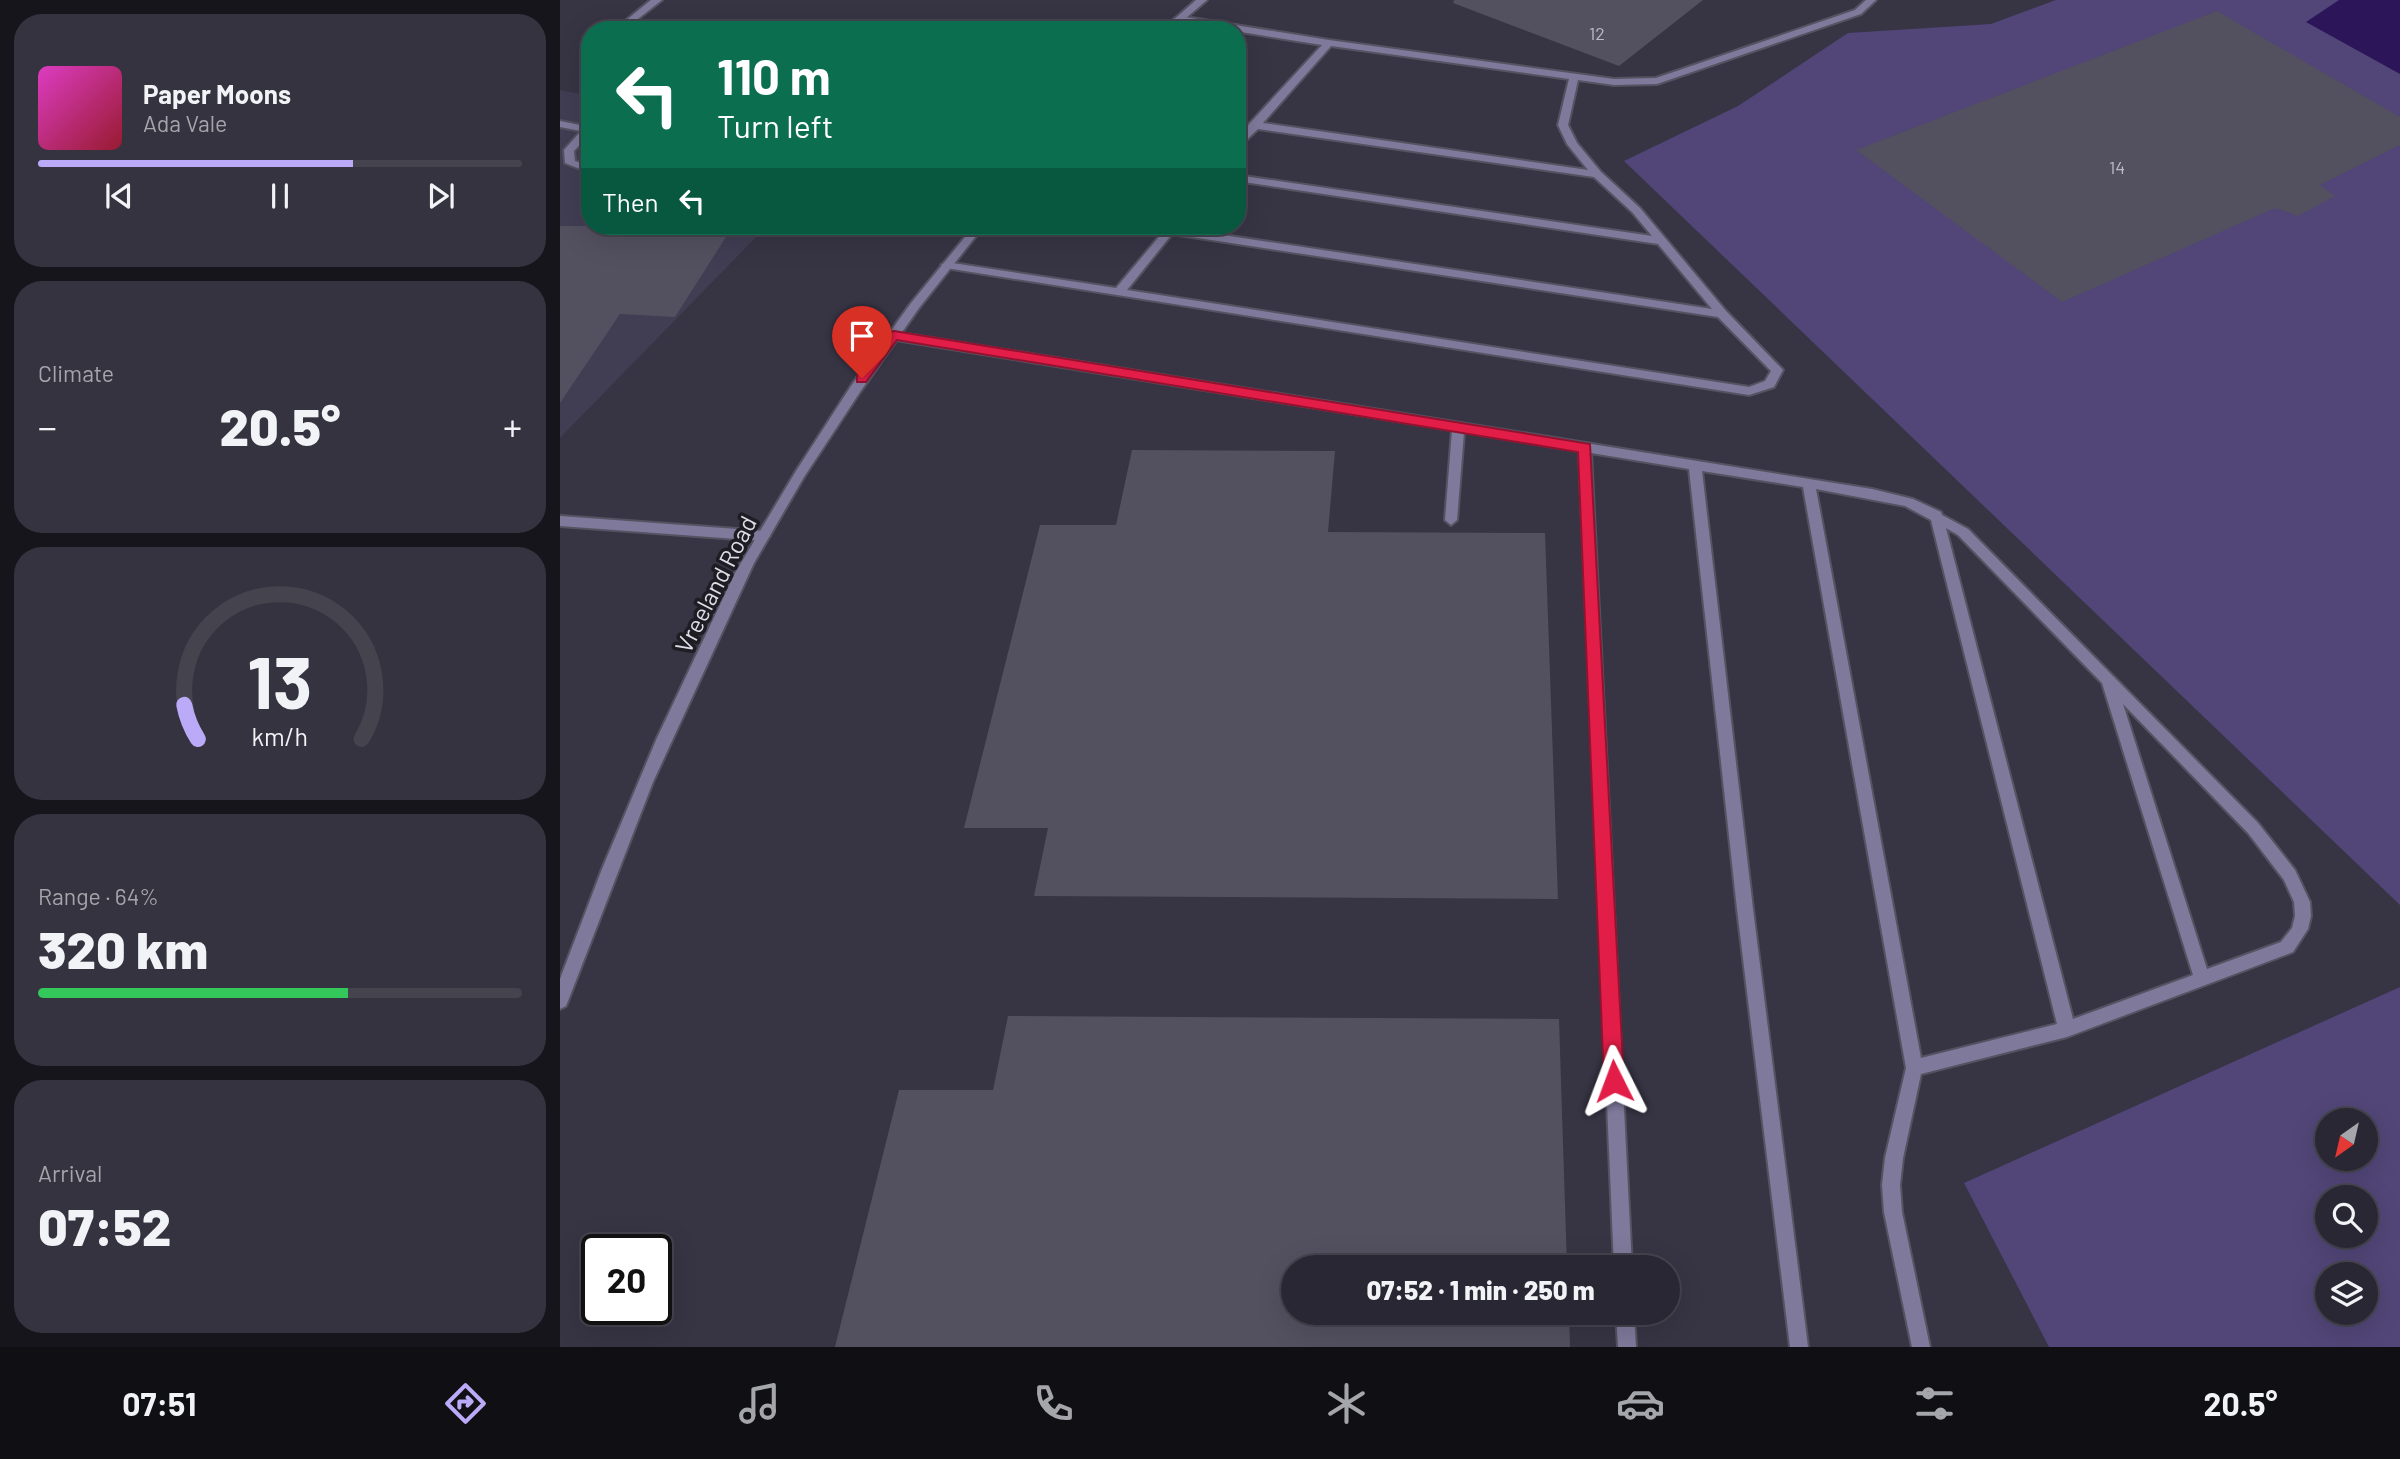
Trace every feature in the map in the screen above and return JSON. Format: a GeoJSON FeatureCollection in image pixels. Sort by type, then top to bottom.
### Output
{"type":"FeatureCollection","features":[{"type":"Feature","properties":{"kind":"street"},"geometry":{"type":"LineString","coordinates":[[630,21],[657,0]]}},
{"type":"Feature","properties":{"kind":"street"},"geometry":{"type":"LineString","coordinates":[[1177,21],[1202,0]]}},
{"type":"Feature","properties":{"kind":"street"},"geometry":{"type":"LineString","coordinates":[[1246,30],[1614,82],[1657,81],[1858,12],[1871,0]]}},
{"type":"Feature","properties":{"kind":"street"},"geometry":{"type":"LineString","coordinates":[[1179,19],[1192,21]]}},
{"type":"Feature","properties":{"kind":"street"},"geometry":{"type":"LineString","coordinates":[[1246,135],[1329,43]]}},
{"type":"Feature","properties":{"kind":"street"},"geometry":{"type":"LineString","coordinates":[[946,265],[1749,391],[1770,384],[1777,370],[1722,314],[1636,210],[1597,174],[1572,144],[1563,124],[1574,77]]}},
{"type":"Feature","properties":{"kind":"street"},"geometry":{"type":"LineString","coordinates":[[560,124],[581,128]]}},
{"type":"Feature","properties":{"kind":"street"},"geometry":{"type":"LineString","coordinates":[[1254,125],[1597,174]]}},
{"type":"Feature","properties":{"kind":"street"},"geometry":{"type":"LineString","coordinates":[[581,138],[569,150],[570,163],[581,167]]}},
{"type":"Feature","properties":{"kind":"street"},"geometry":{"type":"LineString","coordinates":[[1246,179],[1662,241]]}},
{"type":"Feature","properties":{"kind":"street","name":"Vreeland Road"},"geometry":{"type":"LineString","coordinates":[[560,1001],[592,913],[671,723],[748,563],[804,466],[894,335],[971,235]]}},
{"type":"Feature","properties":{"kind":"street"},"geometry":{"type":"LineString","coordinates":[[1119,292],[1166,235]]}},
{"type":"Feature","properties":{"kind":"street"},"geometry":{"type":"LineString","coordinates":[[1217,235],[1722,314]]}},
{"type":"Feature","properties":{"kind":"street"},"geometry":{"type":"LineString","coordinates":[[894,335],[1908,502],[1936,514],[1963,532],[2253,828],[2290,872],[2302,899],[2301,928],[2287,947],[2067,1030],[1914,1068]]}},
{"type":"Feature","properties":{"kind":"street"},"geometry":{"type":"LineString","coordinates":[[1451,520],[1458,427]]}},
{"type":"Feature","properties":{"kind":"street"},"geometry":{"type":"LineString","coordinates":[[1585,448],[1622,1255]]}},
{"type":"Feature","properties":{"kind":"street"},"geometry":{"type":"LineString","coordinates":[[1695,466],[1799,1347]]}},
{"type":"Feature","properties":{"kind":"street"},"geometry":{"type":"LineString","coordinates":[[1809,484],[1914,1068],[1894,1158],[1891,1185],[1894,1212],[1922,1347]]}},
{"type":"Feature","properties":{"kind":"street"},"geometry":{"type":"LineString","coordinates":[[1936,514],[2067,1030]]}},
{"type":"Feature","properties":{"kind":"street"},"geometry":{"type":"LineString","coordinates":[[560,521],[765,536]]}},
{"type":"Feature","properties":{"kind":"street"},"geometry":{"type":"LineString","coordinates":[[2108,680],[2202,979]]}},
{"type":"Feature","properties":{"kind":"street"},"geometry":{"type":"LineString","coordinates":[[1626,1325],[1627,1347]]}},
{"type":"Feature","properties":{"kind":"shaded area"},"geometry":{"type":"Polygon","coordinates":[[[2056,0],[2400,0],[2400,905],[1624,161],[1738,106],[1848,33],[1991,24],[2056,0]]]}},
{"type":"Feature","properties":{"kind":"shaded area"},"geometry":{"type":"Polygon","coordinates":[[[2339,0],[2400,0],[2400,74],[2306,22],[2339,0]]]}},
{"type":"Feature","properties":{"kind":"shaded area"},"geometry":{"type":"Polygon","coordinates":[[[560,90],[581,94],[581,235],[758,235],[560,438],[560,90]]]}},
{"type":"Feature","properties":{"kind":"shaded area"},"geometry":{"type":"Polygon","coordinates":[[[2400,987],[2400,1347],[2049,1347],[1964,1183],[2400,987]]]}},
{"type":"Feature","properties":{"kind":"building"},"geometry":{"type":"Polygon","coordinates":[[[1454,0],[1703,0],[1619,66],[1453,3],[1454,0]]]}},
{"type":"Feature","properties":{"kind":"building"},"geometry":{"type":"Polygon","coordinates":[[[2217,11],[2400,117],[2400,145],[2320,185],[2335,196],[2298,216],[2275,208],[2062,302],[1856,150],[2217,11]]]}},
{"type":"Feature","properties":{"kind":"building"},"geometry":{"type":"Polygon","coordinates":[[[560,226],[581,226],[581,235],[727,235],[675,317],[620,314],[560,403],[560,226]]]}},
{"type":"Feature","properties":{"kind":"building"},"geometry":{"type":"Polygon","coordinates":[[[1132,450],[1335,451],[1328,532],[1545,533],[1558,899],[1034,896],[1048,828],[964,828],[1040,525],[1116,525],[1132,450]]]}},
{"type":"Feature","properties":{"kind":"building"},"geometry":{"type":"Polygon","coordinates":[[[1008,1016],[1559,1019],[1567,1255],[1281,1255],[1281,1325],[1569,1325],[1570,1347],[835,1347],[899,1090],[993,1090],[1008,1016]]]}},
{"type":"Feature","properties":{"kind":"route"},"geometry":{"type":"LineString","coordinates":[[862,378],[894,335],[1585,448],[1614,1081]]}}]}
